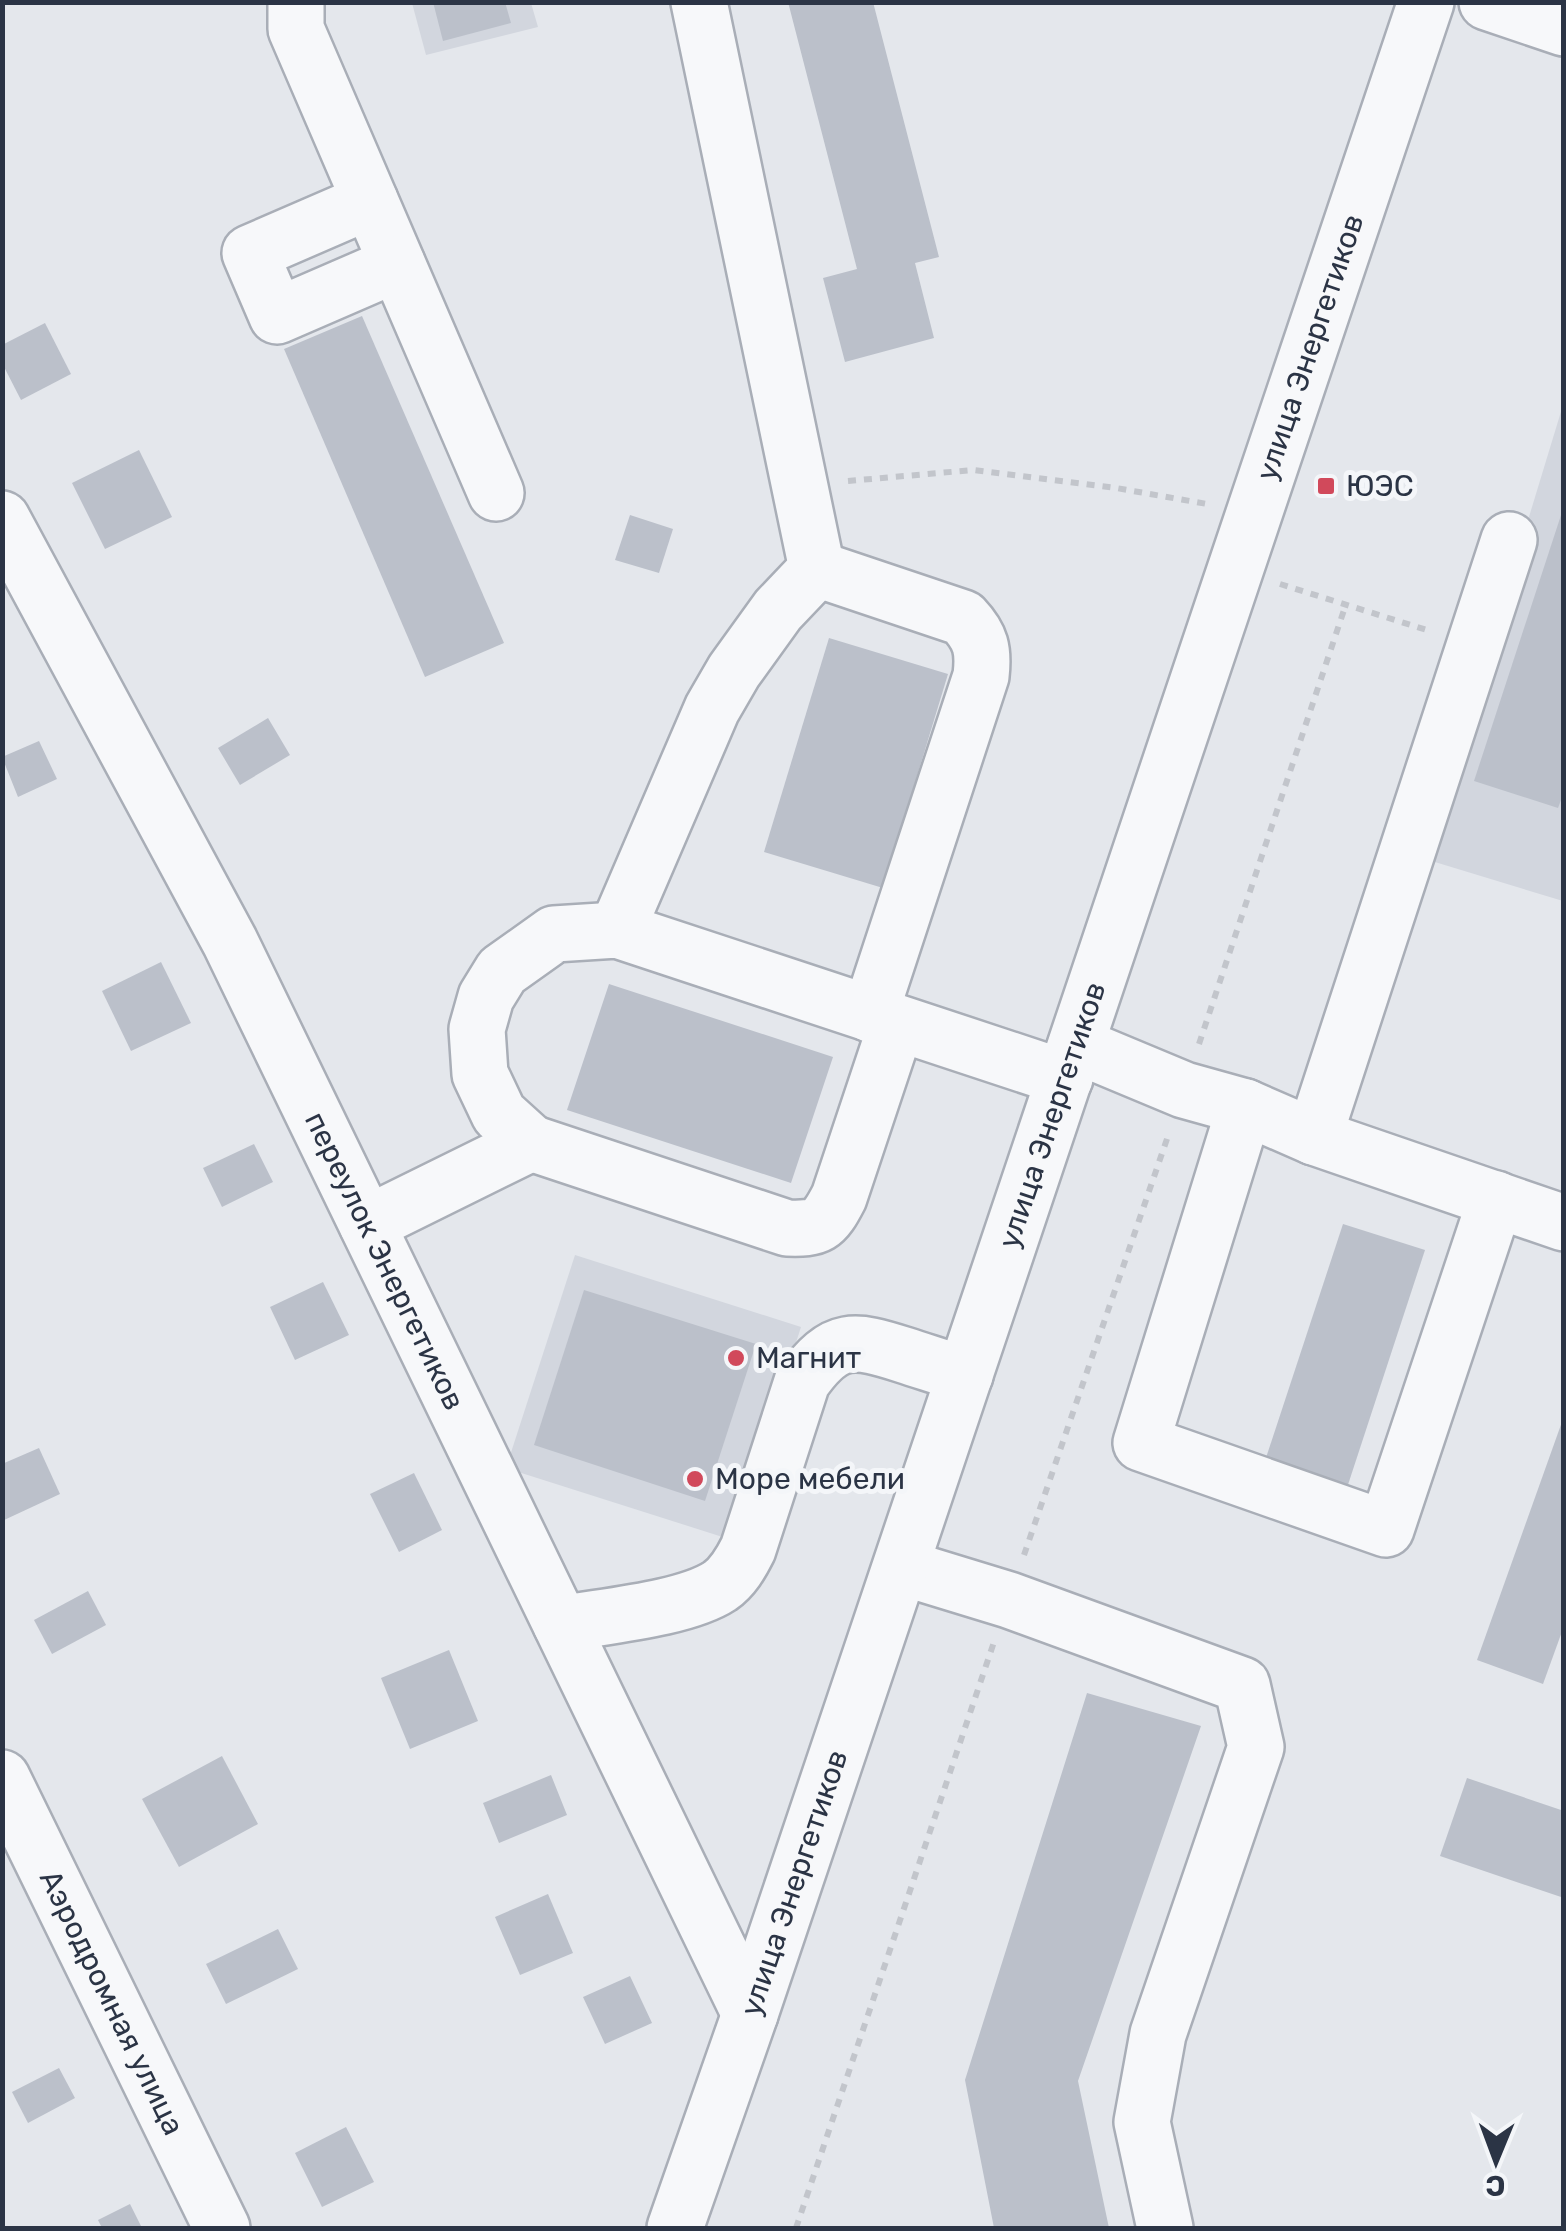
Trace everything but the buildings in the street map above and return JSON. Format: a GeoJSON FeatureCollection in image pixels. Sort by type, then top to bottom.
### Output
{"type":"FeatureCollection","features":[{"type":"Feature","properties":{"kind":"street"},"geometry":{"type":"LineString","coordinates":[[296,2],[296,29],[496,493]]}},
{"type":"Feature","properties":{"kind":"street"},"geometry":{"type":"LineString","coordinates":[[700,2],[816,569]]}},
{"type":"Feature","properties":{"kind":"street","name":"улица Энергетиков"},"geometry":{"type":"LineString","coordinates":[[675,2228],[1426,2]]}},
{"type":"Feature","properties":{"kind":"street"},"geometry":{"type":"LineString","coordinates":[[1487,2],[1558,18]]}},
{"type":"Feature","properties":{"kind":"street"},"geometry":{"type":"LineString","coordinates":[[370,201],[250,253],[277,316],[397,264]]}},
{"type":"Feature","properties":{"kind":"street","name":"переулок Энергетиков"},"geometry":{"type":"LineString","coordinates":[[2,519],[230,942],[750,2014]]}},
{"type":"Feature","properties":{"kind":"street"},"geometry":{"type":"LineString","coordinates":[[1314,1137],[1508,540]]}},
{"type":"Feature","properties":{"kind":"street"},"geometry":{"type":"LineString","coordinates":[[617,930],[712,709],[734,670],[778,610],[816,569]]}},
{"type":"Feature","properties":{"kind":"street"},"geometry":{"type":"LineString","coordinates":[[816,569],[964,618],[978,634],[984,652],[981,676],[883,1018],[839,1198],[828,1219],[811,1229],[787,1228],[530,1143],[499,1114],[480,1074],[477,1029],[486,997],[502,971],[554,934],[617,930],[883,1018],[1245,1107],[1314,1137],[1564,1223]]}},
{"type":"Feature","properties":{"kind":"street"},"geometry":{"type":"LineString","coordinates":[[1245,1107],[1142,1443],[1386,1528],[1496,1200]]}},
{"type":"Feature","properties":{"kind":"street"},"geometry":{"type":"LineString","coordinates":[[367,1224],[530,1143]]}},
{"type":"Feature","properties":{"kind":"street"},"geometry":{"type":"LineString","coordinates":[[561,1624],[694,1598],[721,1585],[738,1568],[748,1550],[802,1382],[817,1360],[837,1347],[862,1342],[966,1374]]}},
{"type":"Feature","properties":{"kind":"street"},"geometry":{"type":"LineString","coordinates":[[901,1566],[1008,1600],[1242,1685],[1256,1747],[1158,2034],[1142,2122],[1165,2228]]}},
{"type":"Feature","properties":{"kind":"street","name":"Аэродромная улица"},"geometry":{"type":"LineString","coordinates":[[2,1778],[222,2228]]}},
{"type":"Feature","properties":{"kind":"path"},"geometry":{"type":"LineString","coordinates":[[800,490],[839,482],[973,470],[1116,488],[1209,505],[1203,525],[1265,544],[1254,576],[1474,644]]}},
{"type":"Feature","properties":{"kind":"path"},"geometry":{"type":"LineString","coordinates":[[796,2228],[1184,1090],[1343,603]]}},
{"type":"Feature","properties":{"kind":"shaded area"},"geometry":{"type":"Polygon","coordinates":[[[412,3],[531,3],[538,27],[426,55],[412,3]]]}},
{"type":"Feature","properties":{"kind":"shaded area"},"geometry":{"type":"Polygon","coordinates":[[[1563,405],[1563,901],[1425,859],[1563,405]]]}},
{"type":"Feature","properties":{"kind":"shaded area"},"geometry":{"type":"Polygon","coordinates":[[[575,1255],[801,1327],[732,1540],[506,1468],[575,1255]]]}},
{"type":"Feature","properties":{"kind":"place","name":"ЮЭС"},"geometry":{"type":"Point","coordinates":[1326,486]}},
{"type":"Feature","properties":{"kind":"place","name":"Магнит"},"geometry":{"type":"Point","coordinates":[736,1358]}},
{"type":"Feature","properties":{"kind":"place","name":"Море мебели"},"geometry":{"type":"Point","coordinates":[695,1479]}}]}
